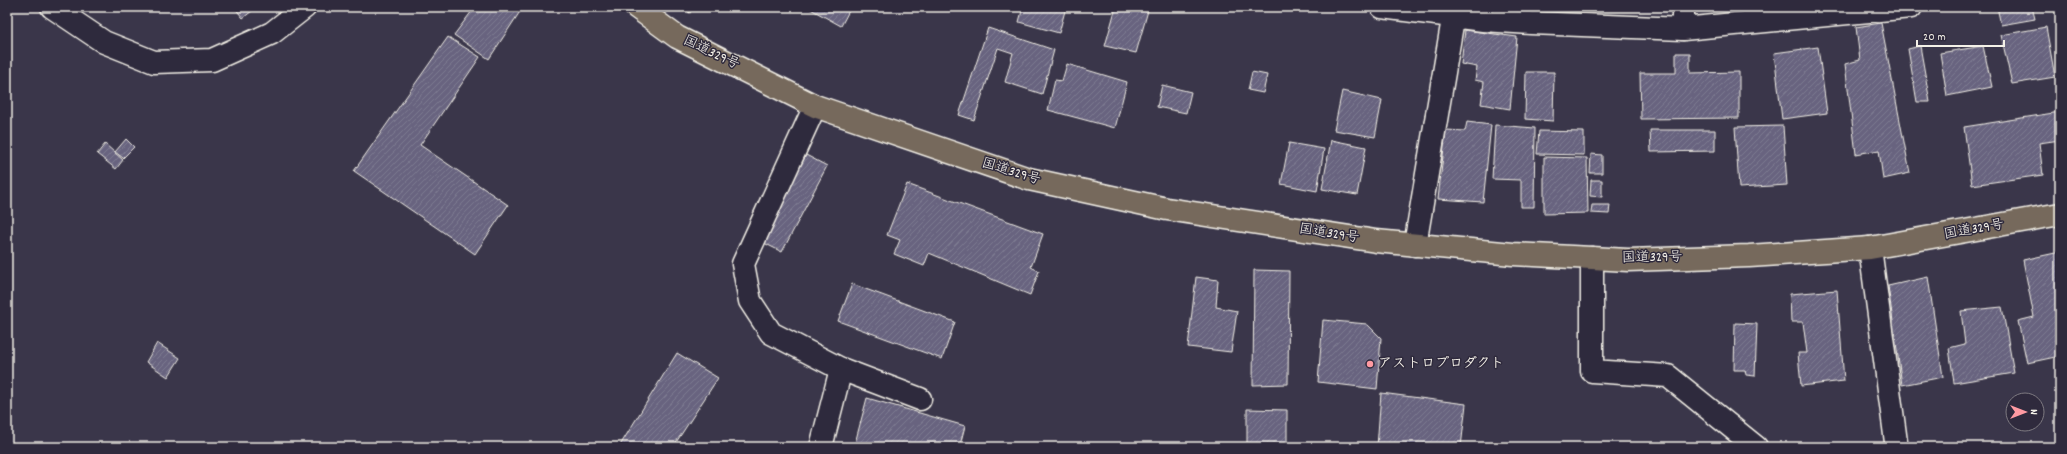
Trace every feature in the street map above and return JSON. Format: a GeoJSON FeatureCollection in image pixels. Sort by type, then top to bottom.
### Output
{"type":"FeatureCollection","features":[{"type":"Feature","properties":{"kind":"highway","name":"国道329号"},"geometry":{"type":"LineString","coordinates":[[636,7],[676,36],[816,106],[1029,179],[1167,209],[1415,245],[1513,254],[1628,260],[1741,256],[1870,248],[2060,214]]}},
{"type":"Feature","properties":{"kind":"street"},"geometry":{"type":"LineString","coordinates":[[52,7],[104,42],[154,62],[212,60],[272,33],[305,7]]}},
{"type":"Feature","properties":{"kind":"street"},"geometry":{"type":"LineString","coordinates":[[1382,7],[1454,11],[1483,20],[1683,29],[1911,7]]}},
{"type":"Feature","properties":{"kind":"street"},"geometry":{"type":"LineString","coordinates":[[1683,7],[1683,29]]}},
{"type":"Feature","properties":{"kind":"street"},"geometry":{"type":"LineString","coordinates":[[1415,245],[1454,11]]}},
{"type":"Feature","properties":{"kind":"street"},"geometry":{"type":"LineString","coordinates":[[816,106],[743,264],[750,301],[771,333],[841,369],[920,399]]}},
{"type":"Feature","properties":{"kind":"street"},"geometry":{"type":"LineString","coordinates":[[1870,248],[1896,442]]}},
{"type":"Feature","properties":{"kind":"street"},"geometry":{"type":"LineString","coordinates":[[1592,258],[1592,371],[1668,376],[1756,447]]}},
{"type":"Feature","properties":{"kind":"street"},"geometry":{"type":"LineString","coordinates":[[821,447],[841,369]]}},
{"type":"Feature","properties":{"kind":"building"},"geometry":{"type":"Polygon","coordinates":[[[234,7],[257,7],[243,18],[234,7]]]}},
{"type":"Feature","properties":{"kind":"building"},"geometry":{"type":"Polygon","coordinates":[[[475,7],[523,7],[489,59],[454,35],[475,7]]]}},
{"type":"Feature","properties":{"kind":"building"},"geometry":{"type":"Polygon","coordinates":[[[807,7],[851,7],[841,26],[807,7]]]}},
{"type":"Feature","properties":{"kind":"building"},"geometry":{"type":"Polygon","coordinates":[[[1023,7],[1066,7],[1059,33],[1019,22],[1023,7]]]}},
{"type":"Feature","properties":{"kind":"building"},"geometry":{"type":"Polygon","coordinates":[[[1116,7],[1149,7],[1136,53],[1105,46],[1116,7]]]}},
{"type":"Feature","properties":{"kind":"building"},"geometry":{"type":"Polygon","coordinates":[[[1537,7],[1561,7],[1561,9],[1537,7]]]}},
{"type":"Feature","properties":{"kind":"building"},"geometry":{"type":"Polygon","coordinates":[[[1997,7],[2032,7],[2035,19],[2001,25],[1997,7]]]}},
{"type":"Feature","properties":{"kind":"building"},"geometry":{"type":"Polygon","coordinates":[[[1881,23],[1910,173],[1883,179],[1879,150],[1856,154],[1845,64],[1860,60],[1856,27],[1881,23]]]}},
{"type":"Feature","properties":{"kind":"building"},"geometry":{"type":"Polygon","coordinates":[[[2046,27],[2055,77],[2012,84],[2001,35],[2046,27]]]}},
{"type":"Feature","properties":{"kind":"building"},"geometry":{"type":"Polygon","coordinates":[[[988,28],[1054,50],[1042,94],[1005,82],[1013,53],[998,48],[974,120],[959,115],[988,28]]]}},
{"type":"Feature","properties":{"kind":"building"},"geometry":{"type":"Polygon","coordinates":[[[1465,30],[1517,37],[1510,109],[1481,104],[1484,82],[1475,80],[1477,67],[1461,64],[1465,30]]]}},
{"type":"Feature","properties":{"kind":"building"},"geometry":{"type":"Polygon","coordinates":[[[448,37],[480,57],[420,145],[508,205],[475,254],[354,171],[448,37]]]}},
{"type":"Feature","properties":{"kind":"building"},"geometry":{"type":"Polygon","coordinates":[[[1920,46],[1930,102],[1917,102],[1908,49],[1920,46]]]}},
{"type":"Feature","properties":{"kind":"building"},"geometry":{"type":"Polygon","coordinates":[[[1983,46],[1992,87],[1947,96],[1940,53],[1983,46]]]}},
{"type":"Feature","properties":{"kind":"building"},"geometry":{"type":"Polygon","coordinates":[[[1818,47],[1827,113],[1782,119],[1774,53],[1818,47]]]}},
{"type":"Feature","properties":{"kind":"building"},"geometry":{"type":"Polygon","coordinates":[[[1676,53],[1690,53],[1690,73],[1739,72],[1739,118],[1641,119],[1640,73],[1676,73],[1676,53]]]}},
{"type":"Feature","properties":{"kind":"building"},"geometry":{"type":"Polygon","coordinates":[[[1067,64],[1127,82],[1115,128],[1048,110],[1055,80],[1062,81],[1067,64]]]}},
{"type":"Feature","properties":{"kind":"building"},"geometry":{"type":"Polygon","coordinates":[[[1252,72],[1267,75],[1263,93],[1248,90],[1252,72]]]}},
{"type":"Feature","properties":{"kind":"building"},"geometry":{"type":"Polygon","coordinates":[[[1526,72],[1554,72],[1553,121],[1525,119],[1526,72]]]}},
{"type":"Feature","properties":{"kind":"building"},"geometry":{"type":"Polygon","coordinates":[[[1162,85],[1191,92],[1186,113],[1157,107],[1162,85]]]}},
{"type":"Feature","properties":{"kind":"building"},"geometry":{"type":"Polygon","coordinates":[[[1342,91],[1382,100],[1375,137],[1334,130],[1342,91]]]}},
{"type":"Feature","properties":{"kind":"building"},"geometry":{"type":"Polygon","coordinates":[[[2060,112],[2060,140],[2039,143],[2043,175],[1972,185],[1964,127],[2060,112]]]}},
{"type":"Feature","properties":{"kind":"building"},"geometry":{"type":"Polygon","coordinates":[[[1467,122],[1491,125],[1483,202],[1438,199],[1446,130],[1465,131],[1467,122]]]}},
{"type":"Feature","properties":{"kind":"building"},"geometry":{"type":"Polygon","coordinates":[[[1495,125],[1535,128],[1534,207],[1521,207],[1521,180],[1492,179],[1495,125]]]}},
{"type":"Feature","properties":{"kind":"building"},"geometry":{"type":"Polygon","coordinates":[[[1783,126],[1787,185],[1739,188],[1735,127],[1783,126]]]}},
{"type":"Feature","properties":{"kind":"building"},"geometry":{"type":"Polygon","coordinates":[[[1650,130],[1715,130],[1715,151],[1651,152],[1650,130]]]}},
{"type":"Feature","properties":{"kind":"building"},"geometry":{"type":"Polygon","coordinates":[[[1539,131],[1584,132],[1584,155],[1537,154],[1539,131]]]}},
{"type":"Feature","properties":{"kind":"building"},"geometry":{"type":"Polygon","coordinates":[[[126,139],[134,147],[123,158],[115,152],[126,139]]]}},
{"type":"Feature","properties":{"kind":"building"},"geometry":{"type":"Polygon","coordinates":[[[1331,140],[1366,147],[1357,195],[1322,189],[1331,140]]]}},
{"type":"Feature","properties":{"kind":"building"},"geometry":{"type":"Polygon","coordinates":[[[1289,143],[1324,149],[1317,191],[1281,184],[1289,143]]]}},
{"type":"Feature","properties":{"kind":"building"},"geometry":{"type":"Polygon","coordinates":[[[105,144],[123,160],[116,169],[97,154],[105,144]]]}},
{"type":"Feature","properties":{"kind":"building"},"geometry":{"type":"Polygon","coordinates":[[[1591,154],[1602,155],[1602,173],[1590,173],[1591,154]]]}},
{"type":"Feature","properties":{"kind":"building"},"geometry":{"type":"Polygon","coordinates":[[[806,155],[827,166],[782,252],[760,241],[806,155]]]}},
{"type":"Feature","properties":{"kind":"building"},"geometry":{"type":"Polygon","coordinates":[[[1544,157],[1587,158],[1588,213],[1544,214],[1544,157]]]}},
{"type":"Feature","properties":{"kind":"building"},"geometry":{"type":"Polygon","coordinates":[[[7,168],[11,172],[7,177],[7,168]]]}},
{"type":"Feature","properties":{"kind":"building"},"geometry":{"type":"Polygon","coordinates":[[[1591,180],[1602,180],[1602,197],[1590,196],[1591,180]]]}},
{"type":"Feature","properties":{"kind":"building"},"geometry":{"type":"Polygon","coordinates":[[[907,184],[1043,234],[1031,267],[1039,271],[1030,295],[929,253],[924,266],[894,254],[900,240],[887,235],[907,184]]]}},
{"type":"Feature","properties":{"kind":"building"},"geometry":{"type":"Polygon","coordinates":[[[1592,205],[1610,205],[1609,214],[1591,213],[1592,205]]]}},
{"type":"Feature","properties":{"kind":"building"},"geometry":{"type":"Polygon","coordinates":[[[2060,252],[2060,356],[2027,363],[2018,321],[2034,317],[2023,260],[2060,252]]]}},
{"type":"Feature","properties":{"kind":"building"},"geometry":{"type":"Polygon","coordinates":[[[1254,270],[1289,271],[1288,384],[1253,385],[1254,270]]]}},
{"type":"Feature","properties":{"kind":"building"},"geometry":{"type":"Polygon","coordinates":[[[1196,277],[1218,280],[1216,307],[1237,311],[1231,352],[1188,347],[1196,277]]]}},
{"type":"Feature","properties":{"kind":"building"},"geometry":{"type":"Polygon","coordinates":[[[1928,277],[1943,377],[1902,385],[1888,286],[1928,277]]]}},
{"type":"Feature","properties":{"kind":"building"},"geometry":{"type":"Polygon","coordinates":[[[852,284],[955,322],[942,359],[838,321],[852,284]]]}},
{"type":"Feature","properties":{"kind":"building"},"geometry":{"type":"Polygon","coordinates":[[[1837,290],[1844,381],[1801,386],[1798,353],[1807,353],[1803,322],[1791,322],[1790,294],[1837,290]]]}},
{"type":"Feature","properties":{"kind":"building"},"geometry":{"type":"Polygon","coordinates":[[[2002,307],[2014,373],[1954,383],[1949,348],[1965,344],[1961,311],[2002,307]]]}},
{"type":"Feature","properties":{"kind":"building"},"geometry":{"type":"Polygon","coordinates":[[[1323,320],[1367,324],[1381,338],[1377,389],[1318,382],[1323,320]]]}},
{"type":"Feature","properties":{"kind":"building"},"geometry":{"type":"Polygon","coordinates":[[[1735,323],[1757,324],[1755,376],[1746,375],[1745,370],[1734,370],[1735,323]]]}},
{"type":"Feature","properties":{"kind":"building"},"geometry":{"type":"Polygon","coordinates":[[[157,343],[180,358],[168,377],[146,362],[157,343]]]}},
{"type":"Feature","properties":{"kind":"building"},"geometry":{"type":"Polygon","coordinates":[[[677,353],[718,378],[673,447],[619,447],[677,353]]]}},
{"type":"Feature","properties":{"kind":"building"},"geometry":{"type":"Polygon","coordinates":[[[1381,393],[1466,404],[1461,447],[1377,447],[1381,393]]]}},
{"type":"Feature","properties":{"kind":"building"},"geometry":{"type":"Polygon","coordinates":[[[867,398],[965,426],[960,445],[965,447],[854,447],[867,398]]]}},
{"type":"Feature","properties":{"kind":"building"},"geometry":{"type":"Polygon","coordinates":[[[1247,409],[1287,410],[1287,447],[1247,447],[1247,409]]]}},
{"type":"Feature","properties":{"kind":"place","name":"アストロプロダクト"},"geometry":{"type":"Point","coordinates":[1370,364]}}]}
